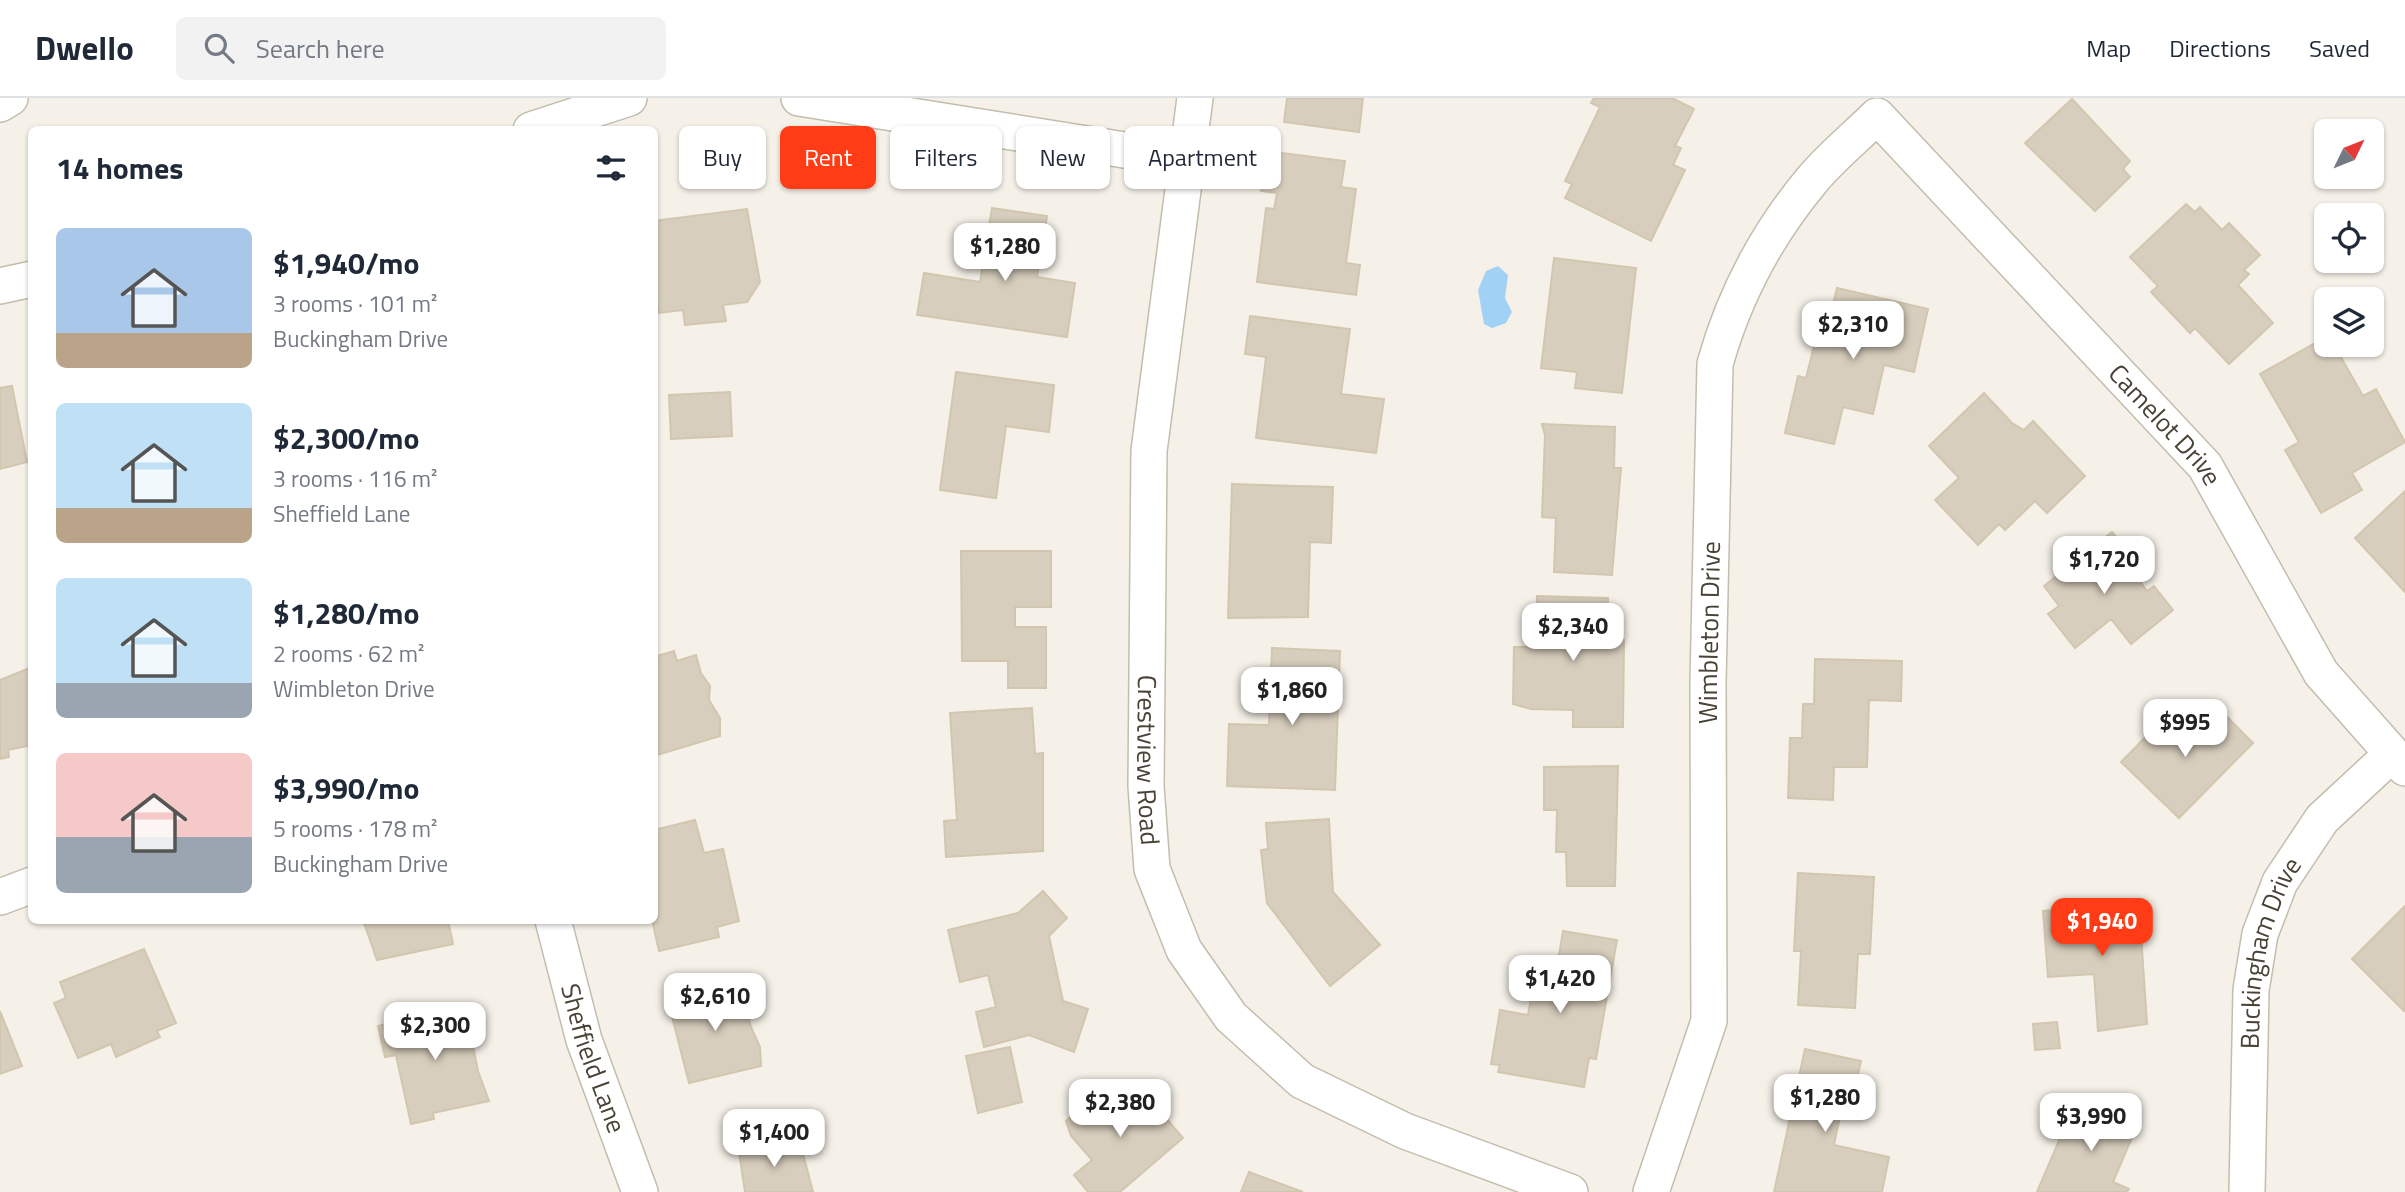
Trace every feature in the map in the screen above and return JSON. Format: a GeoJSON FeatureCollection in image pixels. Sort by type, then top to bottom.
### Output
{"type":"FeatureCollection","features":[{"type":"Feature","properties":{"kind":"street"},"geometry":{"type":"LineString","coordinates":[[0,104],[10,98]]}},
{"type":"Feature","properties":{"kind":"street"},"geometry":{"type":"LineString","coordinates":[[543,126],[629,98]]}},
{"type":"Feature","properties":{"kind":"street"},"geometry":{"type":"LineString","coordinates":[[799,98],[1124,150]]}},
{"type":"Feature","properties":{"kind":"street","name":"Crestview Road"},"geometry":{"type":"LineString","coordinates":[[1191,126],[1195,98]]}},
{"type":"Feature","properties":{"kind":"street","name":"Camelot Drive"},"geometry":{"type":"LineString","coordinates":[[1877,116],[2205,466],[2321,673],[2398,761]]}},
{"type":"Feature","properties":{"kind":"street","name":"Wimbleton Drive"},"geometry":{"type":"LineString","coordinates":[[1651,1192],[1709,1021],[1707,683],[1715,364],[1729,314],[1763,248],[1812,179],[1877,116]]}},
{"type":"Feature","properties":{"kind":"street","name":"Crestview Road"},"geometry":{"type":"LineString","coordinates":[[1183,189],[1149,451],[1146,786],[1152,869],[1184,950],[1231,1017],[1302,1081],[1405,1131],[1570,1192]]}},
{"type":"Feature","properties":{"kind":"street"},"geometry":{"type":"LineString","coordinates":[[0,286],[28,280]]}},
{"type":"Feature","properties":{"kind":"street","name":"Buckingham Drive"},"geometry":{"type":"LineString","coordinates":[[2247,1192],[2251,990],[2260,934],[2280,882],[2322,819],[2398,761]]}},
{"type":"Feature","properties":{"kind":"street"},"geometry":{"type":"LineString","coordinates":[[0,897],[28,887]]}},
{"type":"Feature","properties":{"kind":"street","name":"Sheffield Lane"},"geometry":{"type":"LineString","coordinates":[[553,924],[583,1040],[640,1192]]}},
{"type":"Feature","properties":{"kind":"water"},"geometry":{"type":"Polygon","coordinates":[[[1498,266],[1508,275],[1505,298],[1512,312],[1506,323],[1492,328],[1484,324],[1478,290],[1486,271],[1498,266]]]}},
{"type":"Feature","properties":{"kind":"building"},"geometry":{"type":"Polygon","coordinates":[[[1287,98],[1363,98],[1359,132],[1284,122],[1287,98]]]}},
{"type":"Feature","properties":{"kind":"building"},"geometry":{"type":"Polygon","coordinates":[[[1594,98],[1672,98],[1694,109],[1675,146],[1681,148],[1673,165],[1685,170],[1651,241],[1565,198],[1572,184],[1565,181],[1600,107],[1591,103],[1594,98]]]}},
{"type":"Feature","properties":{"kind":"building"},"geometry":{"type":"Polygon","coordinates":[[[2072,99],[2130,161],[2123,169],[2130,177],[2095,211],[2025,143],[2072,99]]]}},
{"type":"Feature","properties":{"kind":"building"},"geometry":{"type":"Polygon","coordinates":[[[1281,153],[1345,161],[1341,187],[1356,189],[1346,263],[1360,265],[1356,295],[1257,282],[1266,208],[1274,209],[1277,193],[1261,191],[1281,189],[1281,153]]]}},
{"type":"Feature","properties":{"kind":"building"},"geometry":{"type":"Polygon","coordinates":[[[2186,204],[2195,212],[2200,207],[2222,230],[2229,223],[2260,255],[2244,270],[2249,274],[2238,285],[2273,323],[2229,364],[2195,328],[2190,333],[2151,292],[2158,286],[2130,257],[2186,204]]]}},
{"type":"Feature","properties":{"kind":"building"},"geometry":{"type":"Polygon","coordinates":[[[992,208],[1047,216],[1037,277],[1075,283],[1067,337],[917,315],[924,273],[980,282],[992,208]]]}},
{"type":"Feature","properties":{"kind":"building"},"geometry":{"type":"Polygon","coordinates":[[[747,209],[760,282],[747,302],[723,305],[726,321],[685,325],[683,310],[659,313],[658,220],[747,209]]]}},
{"type":"Feature","properties":{"kind":"building"},"geometry":{"type":"Polygon","coordinates":[[[1554,258],[1636,268],[1622,393],[1575,388],[1577,372],[1541,368],[1554,258]]]}},
{"type":"Feature","properties":{"kind":"building"},"geometry":{"type":"Polygon","coordinates":[[[1837,288],[1928,309],[1914,372],[1884,365],[1873,414],[1843,407],[1834,444],[1785,433],[1798,376],[1806,378],[1821,318],[1829,320],[1837,288]]]}},
{"type":"Feature","properties":{"kind":"building"},"geometry":{"type":"Polygon","coordinates":[[[1250,316],[1350,329],[1341,394],[1384,399],[1376,453],[1256,438],[1266,357],[1245,354],[1250,316]]]}},
{"type":"Feature","properties":{"kind":"building"},"geometry":{"type":"Polygon","coordinates":[[[2314,344],[2314,357],[2341,357],[2363,396],[2376,389],[2405,442],[2352,473],[2362,490],[2321,513],[2285,450],[2299,442],[2260,374],[2314,344]]]}},
{"type":"Feature","properties":{"kind":"building"},"geometry":{"type":"Polygon","coordinates":[[[956,372],[1054,385],[1049,432],[1006,426],[996,498],[940,490],[956,372]]]}},
{"type":"Feature","properties":{"kind":"building"},"geometry":{"type":"Polygon","coordinates":[[[12,386],[27,462],[0,469],[0,388],[12,386]]]}},
{"type":"Feature","properties":{"kind":"building"},"geometry":{"type":"Polygon","coordinates":[[[730,392],[732,436],[671,439],[669,395],[730,392]]]}},
{"type":"Feature","properties":{"kind":"building"},"geometry":{"type":"Polygon","coordinates":[[[1984,393],[2012,423],[2024,430],[2033,421],[2085,476],[2047,513],[2035,501],[2005,530],[1999,524],[1978,545],[1935,500],[1959,478],[1929,446],[1984,393]]]}},
{"type":"Feature","properties":{"kind":"building"},"geometry":{"type":"Polygon","coordinates":[[[1542,424],[1615,427],[1614,468],[1621,468],[1612,575],[1554,572],[1556,518],[1542,517],[1545,435],[1542,424]]]}},
{"type":"Feature","properties":{"kind":"building"},"geometry":{"type":"Polygon","coordinates":[[[1232,484],[1333,487],[1331,543],[1310,542],[1308,617],[1228,618],[1232,484]]]}},
{"type":"Feature","properties":{"kind":"building"},"geometry":{"type":"Polygon","coordinates":[[[2405,491],[2405,592],[2355,538],[2405,491]]]}},
{"type":"Feature","properties":{"kind":"building"},"geometry":{"type":"Polygon","coordinates":[[[2112,532],[2129,553],[2123,559],[2147,591],[2154,586],[2173,610],[2131,644],[2111,619],[2075,648],[2048,614],[2059,606],[2044,586],[2112,532]]]}},
{"type":"Feature","properties":{"kind":"building"},"geometry":{"type":"Polygon","coordinates":[[[961,551],[1051,551],[1051,607],[1015,607],[1015,627],[1046,627],[1046,688],[1008,688],[1008,661],[962,661],[961,551]]]}},
{"type":"Feature","properties":{"kind":"building"},"geometry":{"type":"Polygon","coordinates":[[[1537,596],[1608,598],[1607,639],[1624,640],[1623,727],[1573,727],[1573,710],[1531,709],[1513,704],[1514,647],[1537,647],[1537,596]]]}},
{"type":"Feature","properties":{"kind":"building"},"geometry":{"type":"Polygon","coordinates":[[[1272,648],[1340,651],[1335,790],[1227,786],[1229,724],[1269,725],[1272,648]]]}},
{"type":"Feature","properties":{"kind":"building"},"geometry":{"type":"Polygon","coordinates":[[[674,651],[677,661],[696,655],[701,673],[710,686],[709,700],[720,718],[720,736],[658,755],[658,656],[674,651]]]}},
{"type":"Feature","properties":{"kind":"building"},"geometry":{"type":"Polygon","coordinates":[[[1815,659],[1902,661],[1901,701],[1869,700],[1867,767],[1834,767],[1833,800],[1788,798],[1790,738],[1802,738],[1803,704],[1814,704],[1815,659]]]}},
{"type":"Feature","properties":{"kind":"building"},"geometry":{"type":"Polygon","coordinates":[[[28,669],[28,746],[8,750],[9,757],[0,759],[0,680],[28,669]]]}},
{"type":"Feature","properties":{"kind":"building"},"geometry":{"type":"Polygon","coordinates":[[[1032,708],[1035,754],[1043,753],[1043,851],[946,857],[944,821],[957,820],[950,713],[1032,708]]]}},
{"type":"Feature","properties":{"kind":"building"},"geometry":{"type":"Polygon","coordinates":[[[2171,711],[2197,737],[2222,712],[2253,743],[2179,818],[2121,762],[2171,711]]]}},
{"type":"Feature","properties":{"kind":"building"},"geometry":{"type":"Polygon","coordinates":[[[1618,766],[1615,886],[1567,886],[1566,852],[1556,852],[1557,810],[1544,810],[1544,767],[1618,766]]]}},
{"type":"Feature","properties":{"kind":"building"},"geometry":{"type":"Polygon","coordinates":[[[1329,819],[1333,892],[1380,945],[1330,986],[1267,903],[1261,850],[1268,849],[1266,823],[1329,819]]]}},
{"type":"Feature","properties":{"kind":"building"},"geometry":{"type":"Polygon","coordinates":[[[695,820],[704,853],[723,849],[739,921],[717,927],[719,937],[659,951],[653,924],[658,924],[658,829],[695,820]]]}},
{"type":"Feature","properties":{"kind":"building"},"geometry":{"type":"Polygon","coordinates":[[[1798,873],[1874,877],[1870,954],[1858,954],[1855,1008],[1798,1005],[1801,951],[1794,951],[1798,873]]]}},
{"type":"Feature","properties":{"kind":"building"},"geometry":{"type":"Polygon","coordinates":[[[1043,891],[1067,918],[1049,936],[1063,1001],[1088,1009],[1074,1052],[1029,1035],[984,1047],[976,1012],[996,1007],[988,975],[960,982],[948,930],[1018,913],[1043,891]]]}},
{"type":"Feature","properties":{"kind":"building"},"geometry":{"type":"Polygon","coordinates":[[[2139,904],[2147,1024],[2098,1031],[2094,974],[2048,977],[2043,911],[2139,904]]]}},
{"type":"Feature","properties":{"kind":"building"},"geometry":{"type":"Polygon","coordinates":[[[2405,906],[2405,1009],[2404,1011],[2352,959],[2405,906]]]}},
{"type":"Feature","properties":{"kind":"building"},"geometry":{"type":"Polygon","coordinates":[[[364,924],[449,924],[453,944],[377,960],[364,924]]]}},
{"type":"Feature","properties":{"kind":"building"},"geometry":{"type":"Polygon","coordinates":[[[1563,931],[1617,940],[1596,1059],[1589,1058],[1584,1087],[1498,1072],[1500,1065],[1491,1064],[1500,1010],[1528,1015],[1537,965],[1557,968],[1563,931]]]}},
{"type":"Feature","properties":{"kind":"building"},"geometry":{"type":"Polygon","coordinates":[[[144,949],[176,1023],[157,1031],[160,1037],[116,1057],[111,1044],[78,1058],[54,1003],[66,998],[60,982],[144,949]]]}},
{"type":"Feature","properties":{"kind":"building"},"geometry":{"type":"Polygon","coordinates":[[[739,983],[751,1027],[760,1047],[761,1066],[689,1083],[668,1001],[739,983]]]}},
{"type":"Feature","properties":{"kind":"building"},"geometry":{"type":"Polygon","coordinates":[[[465,1006],[478,1071],[489,1101],[433,1113],[434,1119],[411,1124],[396,1055],[385,1057],[378,1026],[465,1006]]]}},
{"type":"Feature","properties":{"kind":"building"},"geometry":{"type":"Polygon","coordinates":[[[0,1011],[22,1066],[0,1074],[0,1011]]]}},
{"type":"Feature","properties":{"kind":"building"},"geometry":{"type":"Polygon","coordinates":[[[2057,1022],[2060,1048],[2035,1050],[2033,1024],[2057,1022]]]}},
{"type":"Feature","properties":{"kind":"building"},"geometry":{"type":"Polygon","coordinates":[[[1010,1047],[1022,1102],[978,1113],[966,1056],[1010,1047]]]}},
{"type":"Feature","properties":{"kind":"building"},"geometry":{"type":"Polygon","coordinates":[[[1805,1049],[1861,1061],[1853,1095],[1845,1093],[1834,1145],[1889,1157],[1882,1192],[1774,1192],[1805,1049]]]}},
{"type":"Feature","properties":{"kind":"building"},"geometry":{"type":"Polygon","coordinates":[[[1105,1087],[1119,1103],[1139,1087],[1183,1138],[1120,1192],[1088,1192],[1074,1175],[1092,1160],[1071,1136],[1066,1121],[1105,1087]]]}},
{"type":"Feature","properties":{"kind":"building"},"geometry":{"type":"Polygon","coordinates":[[[2089,1099],[2139,1121],[2113,1182],[2129,1189],[2127,1192],[2037,1192],[2063,1131],[2073,1136],[2089,1099]]]}},
{"type":"Feature","properties":{"kind":"building"},"geometry":{"type":"Polygon","coordinates":[[[784,1140],[786,1149],[801,1146],[813,1192],[745,1192],[739,1152],[742,1147],[784,1140]]]}},
{"type":"Feature","properties":{"kind":"building"},"geometry":{"type":"Polygon","coordinates":[[[1249,1172],[1303,1192],[1241,1192],[1249,1172]]]}}]}
